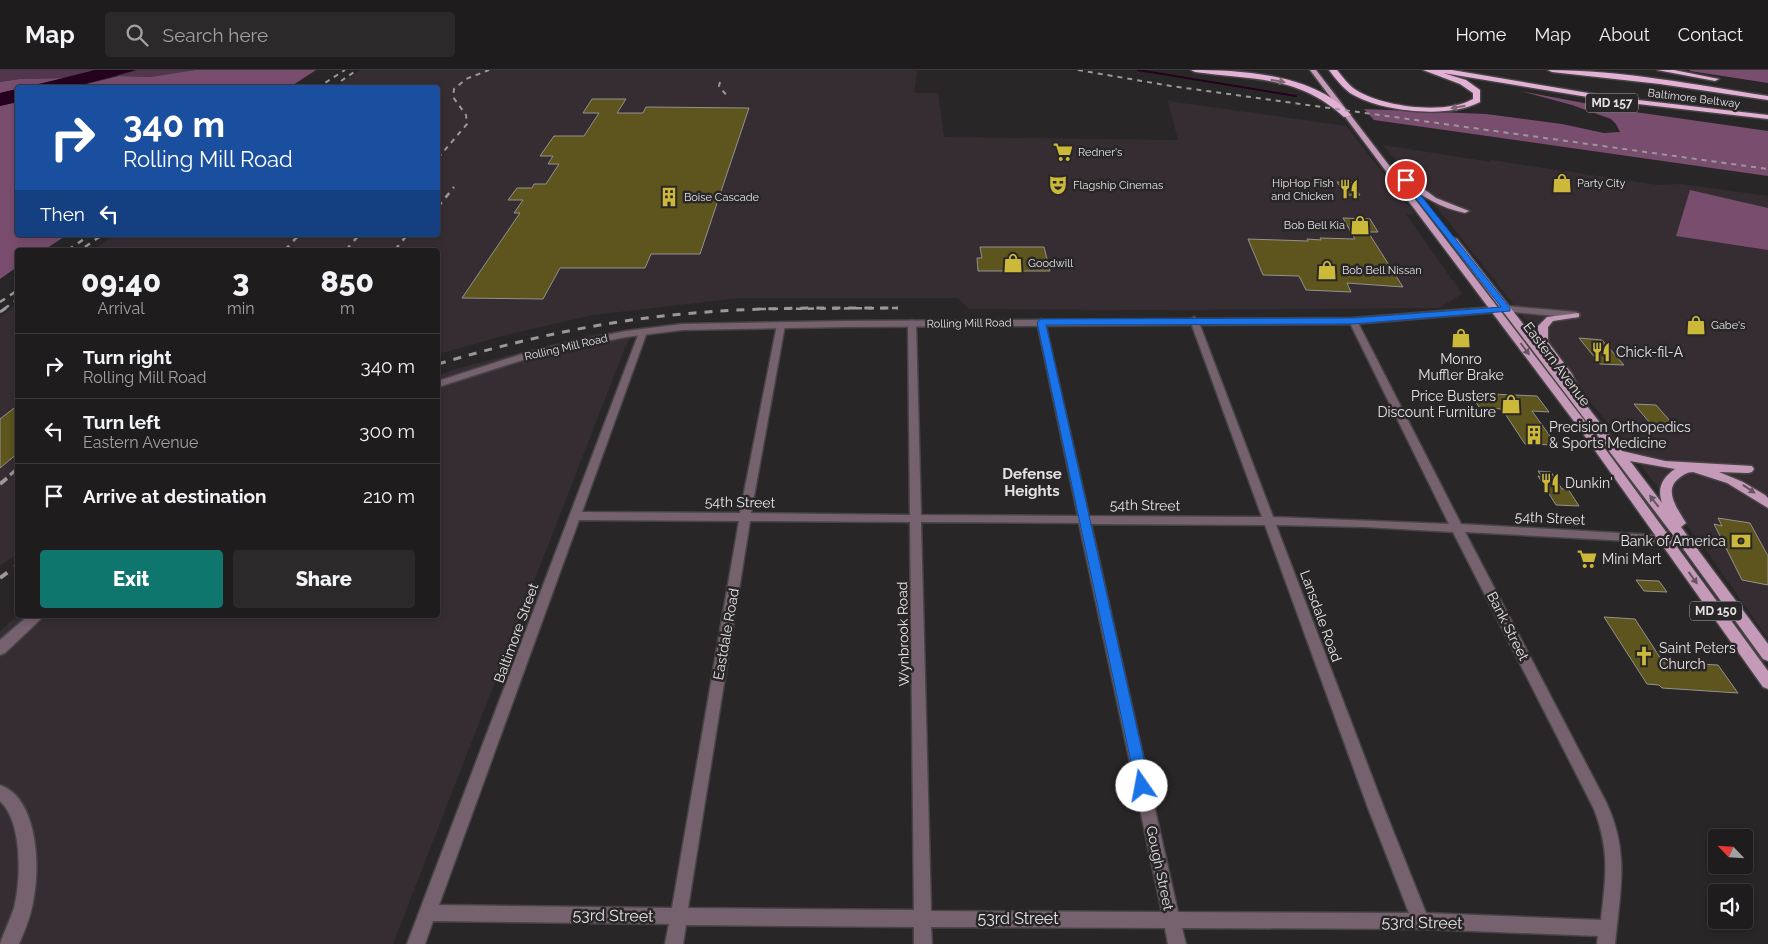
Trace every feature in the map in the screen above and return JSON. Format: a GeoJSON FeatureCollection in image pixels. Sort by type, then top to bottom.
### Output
{"type":"FeatureCollection","features":[{"type":"Feature","properties":{"kind":"highway"},"geometry":{"type":"LineString","coordinates":[[1195,70],[1272,80],[1299,86],[1322,95],[1347,115]]}},
{"type":"Feature","properties":{"kind":"highway"},"geometry":{"type":"LineString","coordinates":[[1333,70],[1349,89],[1388,104],[1410,108],[1442,109],[1462,107],[1477,100],[1477,92],[1468,85],[1427,70]]}},
{"type":"Feature","properties":{"kind":"highway","name":"Baltimore Beltway"},"geometry":{"type":"LineString","coordinates":[[1440,70],[1612,99],[1768,118]]}},
{"type":"Feature","properties":{"kind":"highway"},"geometry":{"type":"LineString","coordinates":[[1486,70],[1610,90]]}},
{"type":"Feature","properties":{"kind":"highway","name":"MD 157"},"geometry":{"type":"LineString","coordinates":[[1552,70],[1660,82],[1768,98]]}},
{"type":"Feature","properties":{"kind":"highway"},"geometry":{"type":"LineString","coordinates":[[1635,70],[1768,98]]}},
{"type":"Feature","properties":{"kind":"highway"},"geometry":{"type":"LineString","coordinates":[[1661,70],[1720,80]]}},
{"type":"Feature","properties":{"kind":"highway","name":"MD 157"},"geometry":{"type":"LineString","coordinates":[[1458,74],[1574,97],[1745,123]]}},
{"type":"Feature","properties":{"kind":"highway","name":"Baltimore Beltway"},"geometry":{"type":"LineString","coordinates":[[1620,91],[1756,106]]}},
{"type":"Feature","properties":{"kind":"main road","name":"Eastern Avenue"},"geometry":{"type":"LineString","coordinates":[[1313,70],[1586,421],[1665,539],[1768,683]]}},
{"type":"Feature","properties":{"kind":"main road","name":"Eastern Avenue"},"geometry":{"type":"LineString","coordinates":[[1323,70],[1361,125],[1406,180],[1501,310]]}},
{"type":"Feature","properties":{"kind":"main road"},"geometry":{"type":"LineString","coordinates":[[1406,180],[1435,202],[1452,209],[1465,211]]}},
{"type":"Feature","properties":{"kind":"main road"},"geometry":{"type":"LineString","coordinates":[[1576,315],[1550,319],[1542,326],[1541,336],[1543,342],[1567,374],[1586,421],[1617,453],[1651,463],[1690,468],[1748,469]]}},
{"type":"Feature","properties":{"kind":"main road","name":"MD 150"},"geometry":{"type":"LineString","coordinates":[[1617,453],[1684,540],[1768,655]]}},
{"type":"Feature","properties":{"kind":"main road"},"geometry":{"type":"LineString","coordinates":[[1684,540],[1683,528],[1669,504],[1664,490],[1666,482],[1676,473],[1690,468],[1733,480],[1747,487],[1768,504]]}},
{"type":"Feature","properties":{"kind":"street"},"geometry":{"type":"LineString","coordinates":[[1501,310],[1576,315]]}},
{"type":"Feature","properties":{"kind":"street","name":"Rolling Mill Road"},"geometry":{"type":"LineString","coordinates":[[440,383],[526,356],[604,338],[682,328],[1194,320],[1353,321],[1501,310]]}},
{"type":"Feature","properties":{"kind":"street","name":"Lansdale Road"},"geometry":{"type":"LineString","coordinates":[[1194,320],[1376,808],[1422,921]]}},
{"type":"Feature","properties":{"kind":"street","name":"Bank Street"},"geometry":{"type":"LineString","coordinates":[[1353,321],[1456,528],[1601,807],[1610,830],[1615,867],[1607,936]]}},
{"type":"Feature","properties":{"kind":"street","name":"Gough Street"},"geometry":{"type":"LineString","coordinates":[[1041,322],[1177,944]]}},
{"type":"Feature","properties":{"kind":"street","name":"Wynbrook Road"},"geometry":{"type":"LineString","coordinates":[[912,323],[923,944]]}},
{"type":"Feature","properties":{"kind":"street","name":"Eastdale Road"},"geometry":{"type":"LineString","coordinates":[[674,944],[746,517],[781,325]]}},
{"type":"Feature","properties":{"kind":"street","name":"Baltimore Street"},"geometry":{"type":"LineString","coordinates":[[416,944],[643,332]]}},
{"type":"Feature","properties":{"kind":"street","name":"54th Street"},"geometry":{"type":"LineString","coordinates":[[575,516],[1270,521],[1456,528],[1684,540]]}},
{"type":"Feature","properties":{"kind":"street"},"geometry":{"type":"LineString","coordinates":[[0,649],[35,618]]}},
{"type":"Feature","properties":{"kind":"street"},"geometry":{"type":"LineString","coordinates":[[0,792],[7,796],[19,811],[24,824],[28,862],[28,881],[24,902],[18,927],[9,944]]}},
{"type":"Feature","properties":{"kind":"street","name":"53rd Street"},"geometry":{"type":"LineString","coordinates":[[428,912],[679,916],[1422,921],[1607,936]]}},
{"type":"Feature","properties":{"kind":"shaded area"},"geometry":{"type":"Polygon","coordinates":[[[0,70],[95,70],[69,78],[20,79],[0,82],[0,70]]]}},
{"type":"Feature","properties":{"kind":"shaded area"},"geometry":{"type":"Polygon","coordinates":[[[95,70],[136,70],[81,85],[35,85],[95,70]]]}},
{"type":"Feature","properties":{"kind":"shaded area"},"geometry":{"type":"Polygon","coordinates":[[[137,70],[195,70],[150,77],[116,76],[137,70]]]}},
{"type":"Feature","properties":{"kind":"shaded area"},"geometry":{"type":"Polygon","coordinates":[[[195,70],[316,70],[293,85],[82,85],[119,76],[150,77],[195,70]]]}},
{"type":"Feature","properties":{"kind":"shaded area"},"geometry":{"type":"Polygon","coordinates":[[[361,70],[913,70],[917,72],[914,93],[938,93],[944,137],[1178,140],[1168,101],[1346,126],[1415,214],[1406,214],[1462,294],[1439,308],[1147,310],[969,309],[958,298],[739,298],[593,315],[510,334],[440,353],[440,248],[96,248],[111,237],[440,237],[440,85],[337,85],[361,70]]]}},
{"type":"Feature","properties":{"kind":"shaded area"},"geometry":{"type":"Polygon","coordinates":[[[1768,70],[1768,83],[1690,71],[1768,70]]]}},
{"type":"Feature","properties":{"kind":"shaded area"},"geometry":{"type":"Polygon","coordinates":[[[69,78],[33,85],[15,85],[15,89],[0,93],[0,82],[20,79],[69,78]]]}},
{"type":"Feature","properties":{"kind":"shaded area"},"geometry":{"type":"Polygon","coordinates":[[[15,89],[15,102],[0,106],[0,93],[15,89]]]}},
{"type":"Feature","properties":{"kind":"shaded area"},"geometry":{"type":"Polygon","coordinates":[[[1520,91],[1621,110],[1768,131],[1768,176],[1374,120],[1364,109],[1486,114],[1562,124],[1604,133],[1620,132],[1611,119],[1572,105],[1520,91]]]}},
{"type":"Feature","properties":{"kind":"shaded area"},"geometry":{"type":"Polygon","coordinates":[[[15,102],[15,237],[64,237],[47,248],[15,248],[15,268],[0,279],[0,106],[15,102]]]}},
{"type":"Feature","properties":{"kind":"shaded area"},"geometry":{"type":"Polygon","coordinates":[[[1383,145],[1658,185],[1681,184],[1768,196],[1768,639],[1706,550],[1636,459],[1447,220],[1383,145]]]}},
{"type":"Feature","properties":{"kind":"shaded area"},"geometry":{"type":"Polygon","coordinates":[[[1690,190],[1768,208],[1768,250],[1676,236],[1690,190]]]}},
{"type":"Feature","properties":{"kind":"shaded area"},"geometry":{"type":"Polygon","coordinates":[[[15,306],[15,555],[0,566],[0,317],[15,306]]]}},
{"type":"Feature","properties":{"kind":"shaded area"},"geometry":{"type":"Polygon","coordinates":[[[636,328],[626,345],[393,944],[0,944],[0,631],[15,618],[440,618],[440,375],[455,369],[584,336],[636,328]]]}},
{"type":"Feature","properties":{"kind":"building","name":"Boise Cascade"},"geometry":{"type":"Polygon","coordinates":[[[592,99],[626,99],[617,113],[643,113],[646,107],[749,108],[700,254],[651,254],[645,268],[560,268],[543,299],[462,298],[520,213],[514,213],[523,200],[508,200],[517,188],[532,188],[534,184],[546,184],[559,164],[548,164],[553,156],[540,156],[554,136],[584,136],[599,113],[583,113],[592,99]]]}},
{"type":"Feature","properties":{"kind":"building","name":"HipHop Fish and Chicken"},"geometry":{"type":"Polygon","coordinates":[[[1337,182],[1351,182],[1360,195],[1346,195],[1337,182]]]}},
{"type":"Feature","properties":{"kind":"building","name":"Bob Bell Nissan"},"geometry":{"type":"Polygon","coordinates":[[[1343,218],[1370,219],[1378,232],[1368,232],[1403,287],[1347,283],[1351,292],[1306,290],[1299,276],[1263,275],[1248,239],[1308,241],[1307,239],[1321,240],[1320,238],[1355,239],[1343,218]]]}},
{"type":"Feature","properties":{"kind":"building","name":"Goodwill"},"geometry":{"type":"Polygon","coordinates":[[[980,247],[1044,247],[1050,271],[978,271],[977,258],[982,258],[980,247]]]}},
{"type":"Feature","properties":{"kind":"building","name":"Chick-fil-A"},"geometry":{"type":"Polygon","coordinates":[[[1579,338],[1602,340],[1624,365],[1600,364],[1579,338]]]}},
{"type":"Feature","properties":{"kind":"building"},"geometry":{"type":"Polygon","coordinates":[[[1469,393],[1537,396],[1549,412],[1532,411],[1555,443],[1552,443],[1554,445],[1525,444],[1502,409],[1480,408],[1469,393]]]}},
{"type":"Feature","properties":{"kind":"building"},"geometry":{"type":"Polygon","coordinates":[[[1634,404],[1656,405],[1678,430],[1655,429],[1634,404]]]}},
{"type":"Feature","properties":{"kind":"building"},"geometry":{"type":"Polygon","coordinates":[[[15,407],[15,456],[0,468],[0,419],[15,407]]]}},
{"type":"Feature","properties":{"kind":"building","name":"Dunkin'"},"geometry":{"type":"Polygon","coordinates":[[[1538,471],[1551,472],[1562,489],[1568,489],[1579,506],[1556,505],[1538,476],[1542,477],[1538,471]]]}},
{"type":"Feature","properties":{"kind":"building","name":"Bank of America"},"geometry":{"type":"Polygon","coordinates":[[[1718,518],[1750,523],[1768,556],[1768,585],[1742,580],[1714,524],[1722,526],[1718,518]]]}},
{"type":"Feature","properties":{"kind":"building"},"geometry":{"type":"Polygon","coordinates":[[[1636,580],[1659,581],[1667,592],[1644,591],[1636,580]]]}},
{"type":"Feature","properties":{"kind":"building","name":"Saint Peters Church"},"geometry":{"type":"Polygon","coordinates":[[[1604,617],[1635,619],[1663,662],[1718,665],[1738,693],[1662,688],[1659,685],[1647,684],[1604,617]]]}},
{"type":"Feature","properties":{"kind":"waterway"},"geometry":{"type":"LineString","coordinates":[[1138,70],[1296,96]]}},
{"type":"Feature","properties":{"kind":"railway"},"geometry":{"type":"LineString","coordinates":[[322,85],[345,70]]}},
{"type":"Feature","properties":{"kind":"railway"},"geometry":{"type":"LineString","coordinates":[[341,81],[357,70]]}},
{"type":"Feature","properties":{"kind":"railway"},"geometry":{"type":"LineString","coordinates":[[440,156],[467,124],[466,115],[453,97],[454,89],[466,79],[489,70]]}},
{"type":"Feature","properties":{"kind":"railway"},"geometry":{"type":"LineString","coordinates":[[1078,70],[1171,86],[1768,169]]}},
{"type":"Feature","properties":{"kind":"railway"},"geometry":{"type":"LineString","coordinates":[[720,82],[719,86],[727,96]]}},
{"type":"Feature","properties":{"kind":"railway"},"geometry":{"type":"LineString","coordinates":[[440,204],[454,187]]}},
{"type":"Feature","properties":{"kind":"railway"},"geometry":{"type":"LineString","coordinates":[[71,248],[87,237]]}},
{"type":"Feature","properties":{"kind":"railway"},"geometry":{"type":"LineString","coordinates":[[85,247],[99,237]]}},
{"type":"Feature","properties":{"kind":"railway"},"geometry":{"type":"LineString","coordinates":[[287,248],[297,237]]}},
{"type":"Feature","properties":{"kind":"railway"},"geometry":{"type":"LineString","coordinates":[[348,248],[357,237]]}},
{"type":"Feature","properties":{"kind":"railway"},"geometry":{"type":"LineString","coordinates":[[397,248],[405,237]]}},
{"type":"Feature","properties":{"kind":"railway"},"geometry":{"type":"LineString","coordinates":[[0,302],[15,292]]}},
{"type":"Feature","properties":{"kind":"railway"},"geometry":{"type":"LineString","coordinates":[[4,309],[15,301]]}},
{"type":"Feature","properties":{"kind":"railway"},"geometry":{"type":"LineString","coordinates":[[0,312],[6,308]]}},
{"type":"Feature","properties":{"kind":"railway"},"geometry":{"type":"LineString","coordinates":[[822,308],[898,308],[776,309],[822,308]]}},
{"type":"Feature","properties":{"kind":"railway"},"geometry":{"type":"LineString","coordinates":[[760,309],[776,309]]}},
{"type":"Feature","properties":{"kind":"railway"},"geometry":{"type":"LineString","coordinates":[[440,363],[501,346],[629,320],[720,311],[776,309]]}},
{"type":"Feature","properties":{"kind":"railway"},"geometry":{"type":"LineString","coordinates":[[10,475],[15,471]]}},
{"type":"Feature","properties":{"kind":"railway"},"geometry":{"type":"LineString","coordinates":[[0,484],[12,474]]}},
{"type":"Feature","properties":{"kind":"railway"},"geometry":{"type":"LineString","coordinates":[[0,578],[15,567]]}},
{"type":"Feature","properties":{"kind":"place","name":"Redner's"},"geometry":{"type":"Point","coordinates":[1063,152]}},
{"type":"Feature","properties":{"kind":"place","name":"Party City"},"geometry":{"type":"Point","coordinates":[1562,183]}},
{"type":"Feature","properties":{"kind":"place","name":"Flagship Cinemas"},"geometry":{"type":"Point","coordinates":[1058,185]}},
{"type":"Feature","properties":{"kind":"place","name":"HipHop Fish and Chicken"},"geometry":{"type":"Point","coordinates":[1349,189]}},
{"type":"Feature","properties":{"kind":"place","name":"Boise Cascade"},"geometry":{"type":"Point","coordinates":[669,197]}},
{"type":"Feature","properties":{"kind":"place","name":"Bob Bell Kia"},"geometry":{"type":"Point","coordinates":[1360,225]}},
{"type":"Feature","properties":{"kind":"place","name":"Goodwill"},"geometry":{"type":"Point","coordinates":[1013,263]}},
{"type":"Feature","properties":{"kind":"place","name":"Bob Bell Nissan"},"geometry":{"type":"Point","coordinates":[1327,270]}},
{"type":"Feature","properties":{"kind":"place","name":"Gabe's"},"geometry":{"type":"Point","coordinates":[1696,325]}},
{"type":"Feature","properties":{"kind":"place","name":"Monro Muffler Brake"},"geometry":{"type":"Point","coordinates":[1461,338]}},
{"type":"Feature","properties":{"kind":"place","name":"Chick-fil-A"},"geometry":{"type":"Point","coordinates":[1601,352]}},
{"type":"Feature","properties":{"kind":"place","name":"Price Busters Discount Furniture"},"geometry":{"type":"Point","coordinates":[1511,404]}},
{"type":"Feature","properties":{"kind":"place","name":"Precision Orthopedics & Sports Medicine"},"geometry":{"type":"Point","coordinates":[1534,435]}},
{"type":"Feature","properties":{"kind":"place","name":"Dunkin'"},"geometry":{"type":"Point","coordinates":[1550,483]}},
{"type":"Feature","properties":{"kind":"place","name":"Bank of America"},"geometry":{"type":"Point","coordinates":[1741,541]}},
{"type":"Feature","properties":{"kind":"place","name":"Mini Mart"},"geometry":{"type":"Point","coordinates":[1587,559]}},
{"type":"Feature","properties":{"kind":"place","name":"Saint Peters Church"},"geometry":{"type":"Point","coordinates":[1644,656]}},
{"type":"Feature","properties":{"kind":"district","name":"Defense Heights"},"geometry":{"type":"Point","coordinates":[1032,482]}},
{"type":"Feature","properties":{"kind":"route"},"geometry":{"type":"LineString","coordinates":[[1142,786],[1041,322],[1194,320],[1353,321],[1507,309],[1406,180]]}}]}
